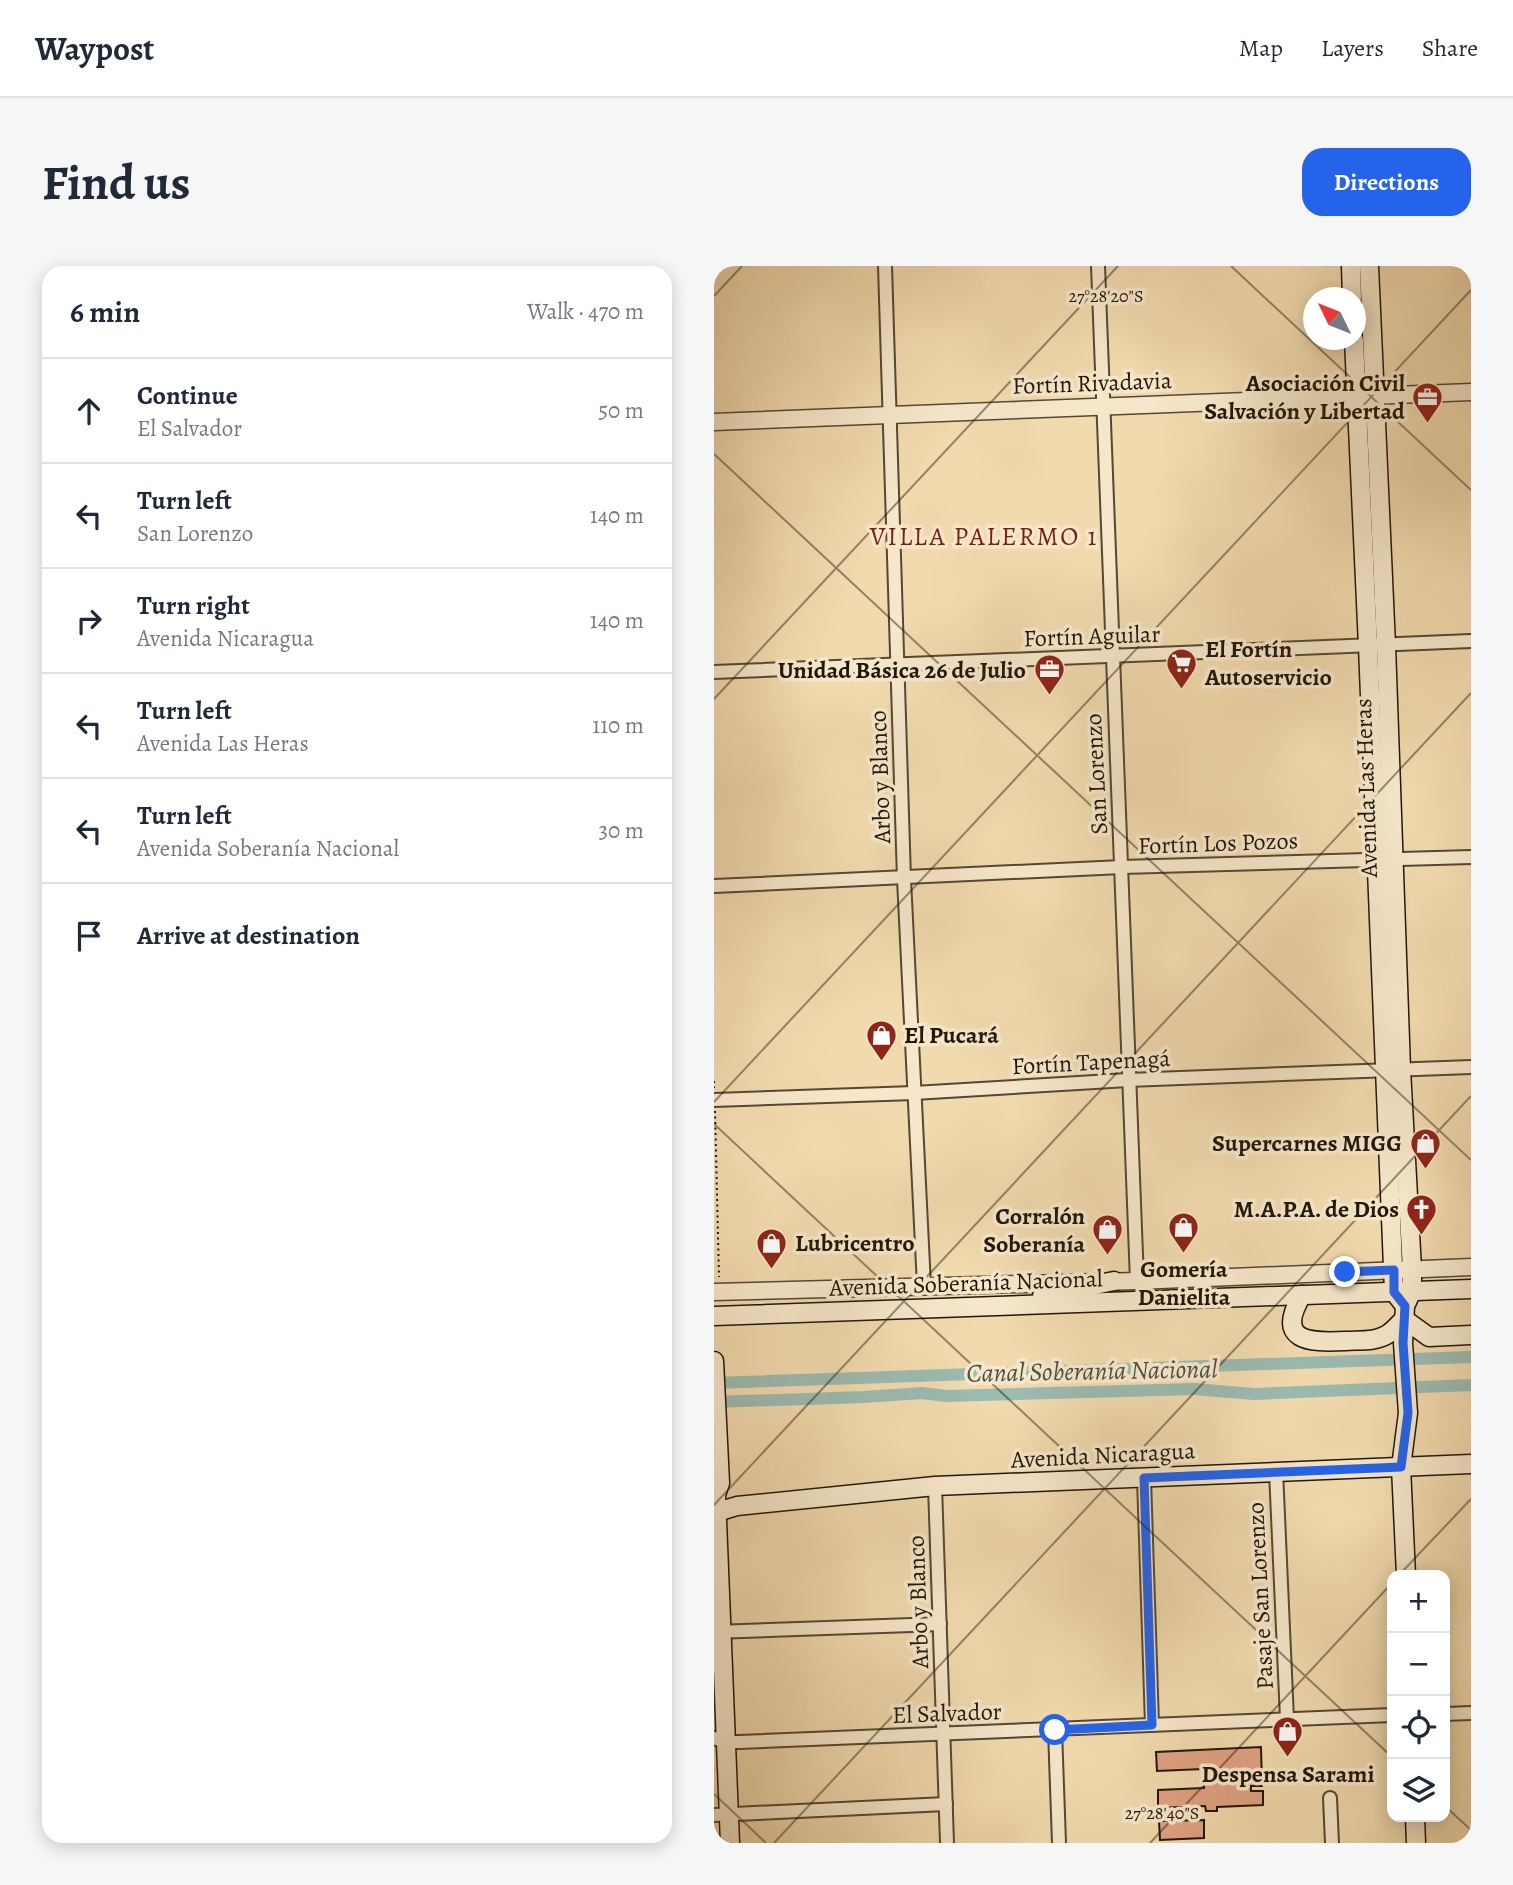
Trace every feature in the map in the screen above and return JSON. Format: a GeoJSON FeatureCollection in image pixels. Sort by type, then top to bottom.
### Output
{"type":"FeatureCollection","features":[{"type":"Feature","properties":{"kind":"main road"},"geometry":{"type":"LineString","coordinates":[[1351,266],[1352,287]]}},
{"type":"Feature","properties":{"kind":"main road","name":"Avenida Las Heras"},"geometry":{"type":"LineString","coordinates":[[1369,266],[1364,396],[1377,646],[1393,1069],[1394,1270],[1404,1302]]}},
{"type":"Feature","properties":{"kind":"main road","name":"Avenida Las Heras"},"geometry":{"type":"LineString","coordinates":[[1356,350],[1364,396]]}},
{"type":"Feature","properties":{"kind":"main road","name":"Avenida Las Heras"},"geometry":{"type":"LineString","coordinates":[[1393,1069],[1412,1269],[1404,1302],[1403,1343],[1408,1413],[1401,1467],[1406,1570]]}},
{"type":"Feature","properties":{"kind":"main road"},"geometry":{"type":"LineString","coordinates":[[994,1307],[1114,1281]]}},
{"type":"Feature","properties":{"kind":"main road","name":"Avenida Soberanía Nacional"},"geometry":{"type":"LineString","coordinates":[[714,1317],[1303,1295],[1404,1302],[1471,1289]]}},
{"type":"Feature","properties":{"kind":"main road"},"geometry":{"type":"LineString","coordinates":[[1303,1295],[1294,1310],[1292,1322],[1297,1335],[1307,1341],[1320,1343],[1377,1339],[1388,1334],[1404,1302],[1429,1337],[1471,1335]]}},
{"type":"Feature","properties":{"kind":"main road"},"geometry":{"type":"LineString","coordinates":[[714,1361],[720,1483],[715,1495],[715,1513],[721,1814],[730,1843]]}},
{"type":"Feature","properties":{"kind":"main road","name":"Avenida Nicaragua"},"geometry":{"type":"LineString","coordinates":[[715,1513],[737,1506],[935,1486],[1471,1464]]}},
{"type":"Feature","properties":{"kind":"main road"},"geometry":{"type":"LineString","coordinates":[[715,1495],[737,1506]]}},
{"type":"Feature","properties":{"kind":"main road"},"geometry":{"type":"LineString","coordinates":[[1415,1822],[1416,1843]]}},
{"type":"Feature","properties":{"kind":"street","name":"Arbo y Blanco"},"geometry":{"type":"LineString","coordinates":[[885,266],[904,879],[924,1286]]}},
{"type":"Feature","properties":{"kind":"street","name":"San Lorenzo"},"geometry":{"type":"LineString","coordinates":[[1098,266],[1137,1280]]}},
{"type":"Feature","properties":{"kind":"street","name":"Fortín Rivadavia"},"geometry":{"type":"LineString","coordinates":[[714,422],[1471,392]]}},
{"type":"Feature","properties":{"kind":"street","name":"Fortín Aguilar"},"geometry":{"type":"LineString","coordinates":[[714,672],[1471,641]]}},
{"type":"Feature","properties":{"kind":"street","name":"Fortín Los Pozos"},"geometry":{"type":"LineString","coordinates":[[714,886],[1122,867],[1471,857]]}},
{"type":"Feature","properties":{"kind":"street","name":"Fortín Tapenagá"},"geometry":{"type":"LineString","coordinates":[[715,1100],[1471,1067]]}},
{"type":"Feature","properties":{"kind":"street","name":"Avenida Soberanía Nacional"},"geometry":{"type":"LineString","coordinates":[[717,1292],[1114,1281],[1471,1267]]}},
{"type":"Feature","properties":{"kind":"street","name":"Pasaje San Lorenzo"},"geometry":{"type":"LineString","coordinates":[[1276,1471],[1287,1719]]}},
{"type":"Feature","properties":{"kind":"street"},"geometry":{"type":"LineString","coordinates":[[1144,1478],[1152,1725]]}},
{"type":"Feature","properties":{"kind":"street","name":"Arbo y Blanco"},"geometry":{"type":"LineString","coordinates":[[935,1486],[947,1843]]}},
{"type":"Feature","properties":{"kind":"street"},"geometry":{"type":"LineString","coordinates":[[717,1632],[940,1624]]}},
{"type":"Feature","properties":{"kind":"street"},"geometry":{"type":"LineString","coordinates":[[1450,1714],[1471,1713]]}},
{"type":"Feature","properties":{"kind":"street","name":"El Salvador"},"geometry":{"type":"LineString","coordinates":[[720,1740],[1055,1730],[1387,1715]]}},
{"type":"Feature","properties":{"kind":"street"},"geometry":{"type":"LineString","coordinates":[[1055,1730],[1059,1843]]}},
{"type":"Feature","properties":{"kind":"street"},"geometry":{"type":"LineString","coordinates":[[1330,1797],[1332,1843]]}},
{"type":"Feature","properties":{"kind":"street"},"geometry":{"type":"LineString","coordinates":[[721,1814],[946,1804]]}},
{"type":"Feature","properties":{"kind":"path"},"geometry":{"type":"LineString","coordinates":[[714,1081],[717,1292]]}},
{"type":"Feature","properties":{"kind":"building"},"geometry":{"type":"Polygon","coordinates":[[[1261,1747],[1262,1786],[1251,1786],[1251,1791],[1263,1791],[1263,1805],[1217,1807],[1217,1811],[1206,1811],[1205,1806],[1158,1808],[1158,1790],[1204,1788],[1203,1769],[1157,1771],[1156,1752],[1261,1747]]]}},
{"type":"Feature","properties":{"kind":"building"},"geometry":{"type":"Polygon","coordinates":[[[1204,1820],[1204,1838],[1160,1840],[1159,1821],[1204,1820]]]}},
{"type":"Feature","properties":{"kind":"waterway"},"geometry":{"type":"LineString","coordinates":[[714,1383],[1471,1357]]}},
{"type":"Feature","properties":{"kind":"waterway","name":"Canal Soberanía Nacional"},"geometry":{"type":"LineString","coordinates":[[714,1402],[922,1393],[946,1396],[1194,1389],[1254,1394],[1471,1385]]}},
{"type":"Feature","properties":{"kind":"place","name":"Asociación Civil Salvación y Libertad"},"geometry":{"type":"Point","coordinates":[1428,424]}},
{"type":"Feature","properties":{"kind":"place","name":"El Fortín Autoservicio"},"geometry":{"type":"Point","coordinates":[1182,690]}},
{"type":"Feature","properties":{"kind":"place","name":"Unidad Básica 26 de Julio"},"geometry":{"type":"Point","coordinates":[1049,697]}},
{"type":"Feature","properties":{"kind":"place","name":"El Pucará"},"geometry":{"type":"Point","coordinates":[881,1062]}},
{"type":"Feature","properties":{"kind":"place","name":"Supercarnes MIGG"},"geometry":{"type":"Point","coordinates":[1425,1170]}},
{"type":"Feature","properties":{"kind":"place","name":"M.A.P.A. de Dios"},"geometry":{"type":"Point","coordinates":[1422,1236]}},
{"type":"Feature","properties":{"kind":"place","name":"Gomería Danielita"},"geometry":{"type":"Point","coordinates":[1184,1254]}},
{"type":"Feature","properties":{"kind":"place","name":"Corralón Soberanía"},"geometry":{"type":"Point","coordinates":[1108,1257]}},
{"type":"Feature","properties":{"kind":"place","name":"Lubricentro"},"geometry":{"type":"Point","coordinates":[772,1270]}},
{"type":"Feature","properties":{"kind":"place","name":"Despensa Sarami"},"geometry":{"type":"Point","coordinates":[1288,1759]}},
{"type":"Feature","properties":{"kind":"district","name":"VILLA PALERMO 1"},"geometry":{"type":"Point","coordinates":[984,536]}},
{"type":"Feature","properties":{"kind":"route"},"geometry":{"type":"LineString","coordinates":[[1055,1730],[1152,1725],[1144,1478],[1401,1467],[1408,1413],[1403,1343],[1405,1306],[1394,1292],[1394,1270],[1345,1272]]}}]}
